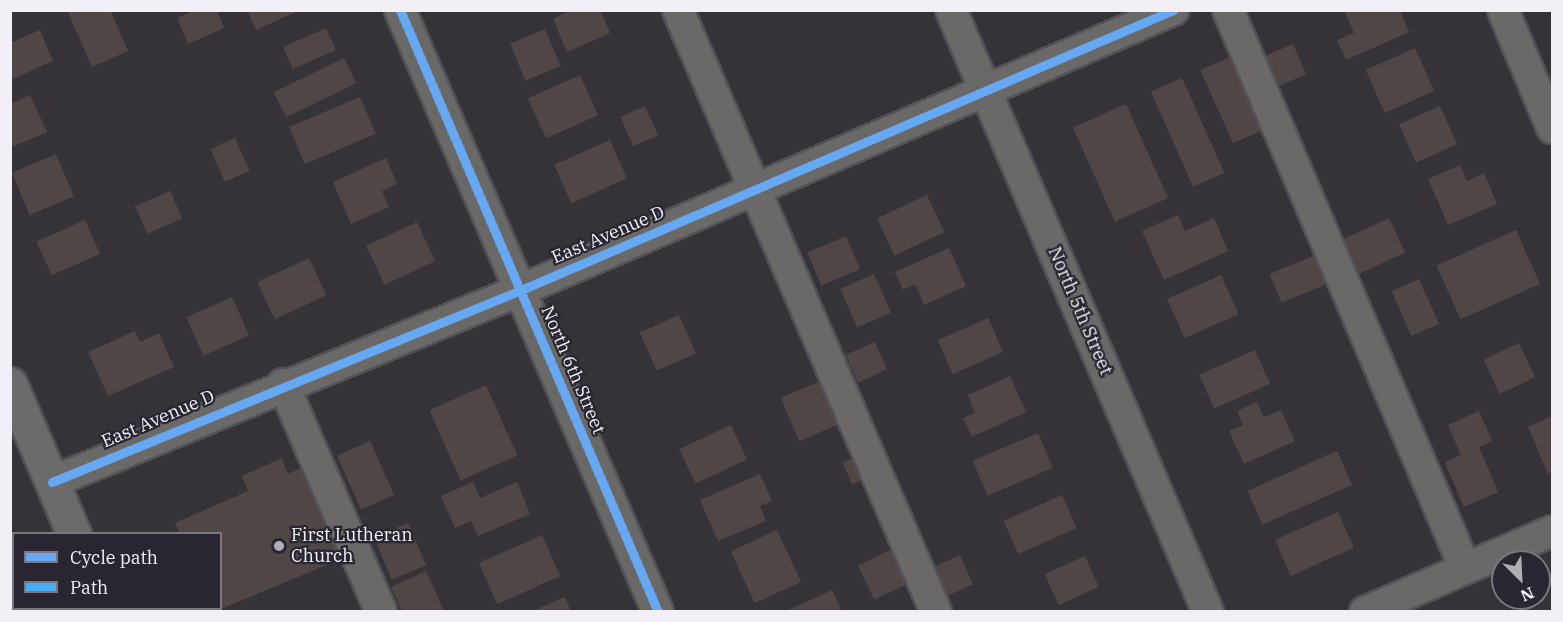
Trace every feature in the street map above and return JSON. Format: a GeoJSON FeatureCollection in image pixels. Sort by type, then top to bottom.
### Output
{"type":"FeatureCollection","features":[{"type":"Feature","properties":{"kind":"main road"},"geometry":{"type":"LineString","coordinates":[[10,384],[73,532]]}},
{"type":"Feature","properties":{"kind":"street","name":"North 6th Street"},"geometry":{"type":"LineString","coordinates":[[400,10],[658,612]]}},
{"type":"Feature","properties":{"kind":"street"},"geometry":{"type":"LineString","coordinates":[[678,10],[936,612]]}},
{"type":"Feature","properties":{"kind":"street","name":"North 5th Street"},"geometry":{"type":"LineString","coordinates":[[951,10],[1208,612]]}},
{"type":"Feature","properties":{"kind":"street","name":"East Avenue D"},"geometry":{"type":"LineString","coordinates":[[52,482],[283,384],[521,290],[1173,10]]}},
{"type":"Feature","properties":{"kind":"street"},"geometry":{"type":"LineString","coordinates":[[1228,10],[1466,568]]}},
{"type":"Feature","properties":{"kind":"street"},"geometry":{"type":"LineString","coordinates":[[1503,10],[1552,128]]}},
{"type":"Feature","properties":{"kind":"street"},"geometry":{"type":"LineString","coordinates":[[283,384],[381,612]]}},
{"type":"Feature","properties":{"kind":"street"},"geometry":{"type":"LineString","coordinates":[[1365,612],[1552,531]]}},
{"type":"Feature","properties":{"kind":"building"},"geometry":{"type":"Polygon","coordinates":[[[67,10],[110,10],[128,51],[92,67],[67,10]]]}},
{"type":"Feature","properties":{"kind":"building"},"geometry":{"type":"Polygon","coordinates":[[[195,10],[217,10],[224,28],[188,44],[177,18],[195,10]]]}},
{"type":"Feature","properties":{"kind":"building"},"geometry":{"type":"Polygon","coordinates":[[[247,10],[300,10],[256,30],[247,10]]]}},
{"type":"Feature","properties":{"kind":"building"},"geometry":{"type":"Polygon","coordinates":[[[572,10],[600,10],[610,33],[567,52],[553,19],[572,10]]]}},
{"type":"Feature","properties":{"kind":"building"},"geometry":{"type":"Polygon","coordinates":[[[1349,10],[1400,10],[1409,32],[1346,60],[1337,40],[1354,33],[1345,12],[1349,10]]]}},
{"type":"Feature","properties":{"kind":"building"},"geometry":{"type":"Polygon","coordinates":[[[326,28],[336,50],[293,69],[283,47],[326,28]]]}},
{"type":"Feature","properties":{"kind":"building"},"geometry":{"type":"Polygon","coordinates":[[[545,29],[561,66],[526,81],[510,44],[545,29]]]}},
{"type":"Feature","properties":{"kind":"building"},"geometry":{"type":"Polygon","coordinates":[[[40,30],[53,61],[10,80],[10,43],[40,30]]]}},
{"type":"Feature","properties":{"kind":"building"},"geometry":{"type":"Polygon","coordinates":[[[1293,44],[1306,74],[1278,86],[1265,56],[1293,44]]]}},
{"type":"Feature","properties":{"kind":"building"},"geometry":{"type":"Polygon","coordinates":[[[1415,48],[1434,91],[1385,113],[1366,70],[1415,48]]]}},
{"type":"Feature","properties":{"kind":"building"},"geometry":{"type":"Polygon","coordinates":[[[1237,54],[1270,127],[1233,143],[1200,70],[1237,54]]]}},
{"type":"Feature","properties":{"kind":"building"},"geometry":{"type":"Polygon","coordinates":[[[344,58],[356,83],[286,117],[274,92],[344,58]]]}},
{"type":"Feature","properties":{"kind":"building"},"geometry":{"type":"Polygon","coordinates":[[[580,75],[598,115],[546,138],[528,98],[580,75]]]}},
{"type":"Feature","properties":{"kind":"building"},"geometry":{"type":"Polygon","coordinates":[[[1182,78],[1224,173],[1193,187],[1151,92],[1182,78]]]}},
{"type":"Feature","properties":{"kind":"building"},"geometry":{"type":"Polygon","coordinates":[[[30,95],[47,132],[10,148],[10,104],[30,95]]]}},
{"type":"Feature","properties":{"kind":"building"},"geometry":{"type":"Polygon","coordinates":[[[360,97],[376,134],[305,164],[289,127],[360,97]]]}},
{"type":"Feature","properties":{"kind":"building"},"geometry":{"type":"Polygon","coordinates":[[[1126,104],[1168,198],[1115,222],[1073,128],[1126,104]]]}},
{"type":"Feature","properties":{"kind":"building"},"geometry":{"type":"Polygon","coordinates":[[[645,106],[658,135],[633,146],[620,117],[645,106]]]}},
{"type":"Feature","properties":{"kind":"building"},"geometry":{"type":"Polygon","coordinates":[[[1440,106],[1457,144],[1416,163],[1399,124],[1440,106]]]}},
{"type":"Feature","properties":{"kind":"building"},"geometry":{"type":"Polygon","coordinates":[[[235,138],[250,171],[225,182],[210,149],[235,138]]]}},
{"type":"Feature","properties":{"kind":"building"},"geometry":{"type":"Polygon","coordinates":[[[610,140],[627,178],[571,203],[554,165],[610,140]]]}},
{"type":"Feature","properties":{"kind":"building"},"geometry":{"type":"Polygon","coordinates":[[[56,154],[74,196],[30,215],[12,173],[56,154]]]}},
{"type":"Feature","properties":{"kind":"building"},"geometry":{"type":"Polygon","coordinates":[[[386,158],[397,184],[382,191],[389,207],[351,224],[333,182],[386,158]]]}},
{"type":"Feature","properties":{"kind":"building"},"geometry":{"type":"Polygon","coordinates":[[[1460,165],[1467,181],[1484,173],[1497,204],[1448,225],[1428,179],[1460,165]]]}},
{"type":"Feature","properties":{"kind":"building"},"geometry":{"type":"Polygon","coordinates":[[[170,191],[182,218],[147,234],[135,206],[170,191]]]}},
{"type":"Feature","properties":{"kind":"building"},"geometry":{"type":"Polygon","coordinates":[[[927,195],[944,232],[894,255],[877,218],[927,195]]]}},
{"type":"Feature","properties":{"kind":"building"},"geometry":{"type":"Polygon","coordinates":[[[1178,215],[1185,231],[1214,218],[1228,251],[1164,280],[1142,231],[1178,215]]]}},
{"type":"Feature","properties":{"kind":"building"},"geometry":{"type":"Polygon","coordinates":[[[1389,218],[1405,252],[1359,274],[1343,240],[1389,218]]]}},
{"type":"Feature","properties":{"kind":"building"},"geometry":{"type":"Polygon","coordinates":[[[85,220],[100,254],[52,275],[37,242],[85,220]]]}},
{"type":"Feature","properties":{"kind":"building"},"geometry":{"type":"Polygon","coordinates":[[[417,222],[435,261],[384,285],[366,246],[417,222]]]}},
{"type":"Feature","properties":{"kind":"building"},"geometry":{"type":"Polygon","coordinates":[[[1516,230],[1540,284],[1461,319],[1437,265],[1516,230]]]}},
{"type":"Feature","properties":{"kind":"building"},"geometry":{"type":"Polygon","coordinates":[[[846,236],[860,269],[821,286],[807,252],[846,236]]]}},
{"type":"Feature","properties":{"kind":"building"},"geometry":{"type":"Polygon","coordinates":[[[949,248],[966,286],[924,305],[915,284],[903,290],[895,272],[949,248]]]}},
{"type":"Feature","properties":{"kind":"building"},"geometry":{"type":"Polygon","coordinates":[[[1316,255],[1328,284],[1281,302],[1270,274],[1316,255]]]}},
{"type":"Feature","properties":{"kind":"building"},"geometry":{"type":"Polygon","coordinates":[[[309,258],[326,295],[275,319],[257,282],[309,258]]]}},
{"type":"Feature","properties":{"kind":"building"},"geometry":{"type":"Polygon","coordinates":[[[874,274],[891,312],[857,327],[840,289],[874,274]]]}},
{"type":"Feature","properties":{"kind":"building"},"geometry":{"type":"Polygon","coordinates":[[[1221,275],[1238,314],[1185,338],[1167,299],[1221,275]]]}},
{"type":"Feature","properties":{"kind":"building"},"geometry":{"type":"Polygon","coordinates":[[[1419,279],[1439,324],[1412,336],[1392,291],[1419,279]]]}},
{"type":"Feature","properties":{"kind":"building"},"geometry":{"type":"Polygon","coordinates":[[[232,297],[249,335],[203,356],[186,317],[232,297]]]}},
{"type":"Feature","properties":{"kind":"building"},"geometry":{"type":"Polygon","coordinates":[[[679,315],[696,353],[657,371],[640,332],[679,315]]]}},
{"type":"Feature","properties":{"kind":"building"},"geometry":{"type":"Polygon","coordinates":[[[988,318],[1003,352],[953,374],[938,340],[988,318]]]}},
{"type":"Feature","properties":{"kind":"building"},"geometry":{"type":"Polygon","coordinates":[[[135,331],[140,342],[159,333],[174,367],[108,396],[88,352],[135,331]]]}},
{"type":"Feature","properties":{"kind":"building"},"geometry":{"type":"Polygon","coordinates":[[[875,342],[887,369],[858,382],[846,355],[875,342]]]}},
{"type":"Feature","properties":{"kind":"building"},"geometry":{"type":"Polygon","coordinates":[[[1519,343],[1535,377],[1500,394],[1484,359],[1519,343]]]}},
{"type":"Feature","properties":{"kind":"building"},"geometry":{"type":"Polygon","coordinates":[[[1255,350],[1270,384],[1214,409],[1199,375],[1255,350]]]}},
{"type":"Feature","properties":{"kind":"building"},"geometry":{"type":"Polygon","coordinates":[[[1010,376],[1026,412],[972,437],[963,418],[975,413],[968,395],[1010,376]]]}},
{"type":"Feature","properties":{"kind":"building"},"geometry":{"type":"Polygon","coordinates":[[[825,379],[843,422],[799,441],[781,398],[825,379]]]}},
{"type":"Feature","properties":{"kind":"building"},"geometry":{"type":"Polygon","coordinates":[[[486,385],[517,455],[461,481],[429,410],[486,385]]]}},
{"type":"Feature","properties":{"kind":"building"},"geometry":{"type":"Polygon","coordinates":[[[1257,402],[1264,417],[1281,410],[1295,441],[1244,464],[1229,431],[1243,425],[1237,411],[1257,402]]]}},
{"type":"Feature","properties":{"kind":"building"},"geometry":{"type":"Polygon","coordinates":[[[1479,411],[1492,441],[1479,447],[1498,492],[1464,507],[1445,462],[1461,455],[1448,425],[1479,411]]]}},
{"type":"Feature","properties":{"kind":"building"},"geometry":{"type":"Polygon","coordinates":[[[1552,416],[1552,472],[1548,474],[1528,427],[1552,416]]]}},
{"type":"Feature","properties":{"kind":"building"},"geometry":{"type":"Polygon","coordinates":[[[731,425],[747,459],[695,484],[679,449],[731,425]]]}},
{"type":"Feature","properties":{"kind":"building"},"geometry":{"type":"Polygon","coordinates":[[[1038,433],[1053,468],[987,496],[973,461],[1038,433]]]}},
{"type":"Feature","properties":{"kind":"building"},"geometry":{"type":"Polygon","coordinates":[[[370,441],[394,495],[361,510],[337,456],[370,441]]]}},
{"type":"Feature","properties":{"kind":"building"},"geometry":{"type":"Polygon","coordinates":[[[1337,451],[1352,485],[1263,525],[1247,491],[1337,451]]]}},
{"type":"Feature","properties":{"kind":"building"},"geometry":{"type":"Polygon","coordinates":[[[857,456],[867,478],[852,484],[842,463],[857,456]]]}},
{"type":"Feature","properties":{"kind":"building","name":"First Lutheran Church"},"geometry":{"type":"Polygon","coordinates":[[[282,458],[288,474],[303,467],[343,558],[222,609],[222,532],[179,532],[175,523],[248,491],[242,476],[282,458]]]}},
{"type":"Feature","properties":{"kind":"building"},"geometry":{"type":"Polygon","coordinates":[[[760,474],[772,501],[760,506],[766,521],[718,541],[700,500],[760,474]]]}},
{"type":"Feature","properties":{"kind":"building"},"geometry":{"type":"Polygon","coordinates":[[[473,482],[480,498],[517,482],[530,514],[478,536],[471,521],[455,528],[441,496],[473,482]]]}},
{"type":"Feature","properties":{"kind":"building"},"geometry":{"type":"Polygon","coordinates":[[[1062,495],[1077,528],[1018,554],[1004,521],[1062,495]]]}},
{"type":"Feature","properties":{"kind":"building"},"geometry":{"type":"Polygon","coordinates":[[[1338,512],[1354,548],[1291,576],[1275,540],[1338,512]]]}},
{"type":"Feature","properties":{"kind":"building"},"geometry":{"type":"Polygon","coordinates":[[[408,523],[426,565],[392,580],[374,537],[408,523]]]}},
{"type":"Feature","properties":{"kind":"building"},"geometry":{"type":"Polygon","coordinates":[[[777,530],[801,582],[755,603],[731,552],[777,530]]]}},
{"type":"Feature","properties":{"kind":"building"},"geometry":{"type":"Polygon","coordinates":[[[542,535],[560,576],[497,604],[479,563],[542,535]]]}},
{"type":"Feature","properties":{"kind":"building"},"geometry":{"type":"Polygon","coordinates":[[[897,547],[913,581],[874,600],[858,565],[897,547]]]}},
{"type":"Feature","properties":{"kind":"building"},"geometry":{"type":"Polygon","coordinates":[[[960,555],[973,584],[946,596],[933,567],[960,555]]]}},
{"type":"Feature","properties":{"kind":"building"},"geometry":{"type":"Polygon","coordinates":[[[1085,556],[1099,587],[1059,605],[1045,574],[1085,556]]]}},
{"type":"Feature","properties":{"kind":"building"},"geometry":{"type":"Polygon","coordinates":[[[426,571],[444,611],[402,612],[391,587],[426,571]]]}},
{"type":"Feature","properties":{"kind":"building"},"geometry":{"type":"Polygon","coordinates":[[[832,590],[842,612],[784,612],[832,590]]]}},
{"type":"Feature","properties":{"kind":"building"},"geometry":{"type":"Polygon","coordinates":[[[565,597],[571,612],[531,612],[565,597]]]}},
{"type":"Feature","properties":{"kind":"cycle path"},"geometry":{"type":"LineString","coordinates":[[400,10],[658,612]]}},
{"type":"Feature","properties":{"kind":"cycle path"},"geometry":{"type":"LineString","coordinates":[[52,482],[521,290],[1173,10]]}},
{"type":"Feature","properties":{"kind":"place","name":"First Lutheran Church"},"geometry":{"type":"Point","coordinates":[279,546]}}]}
